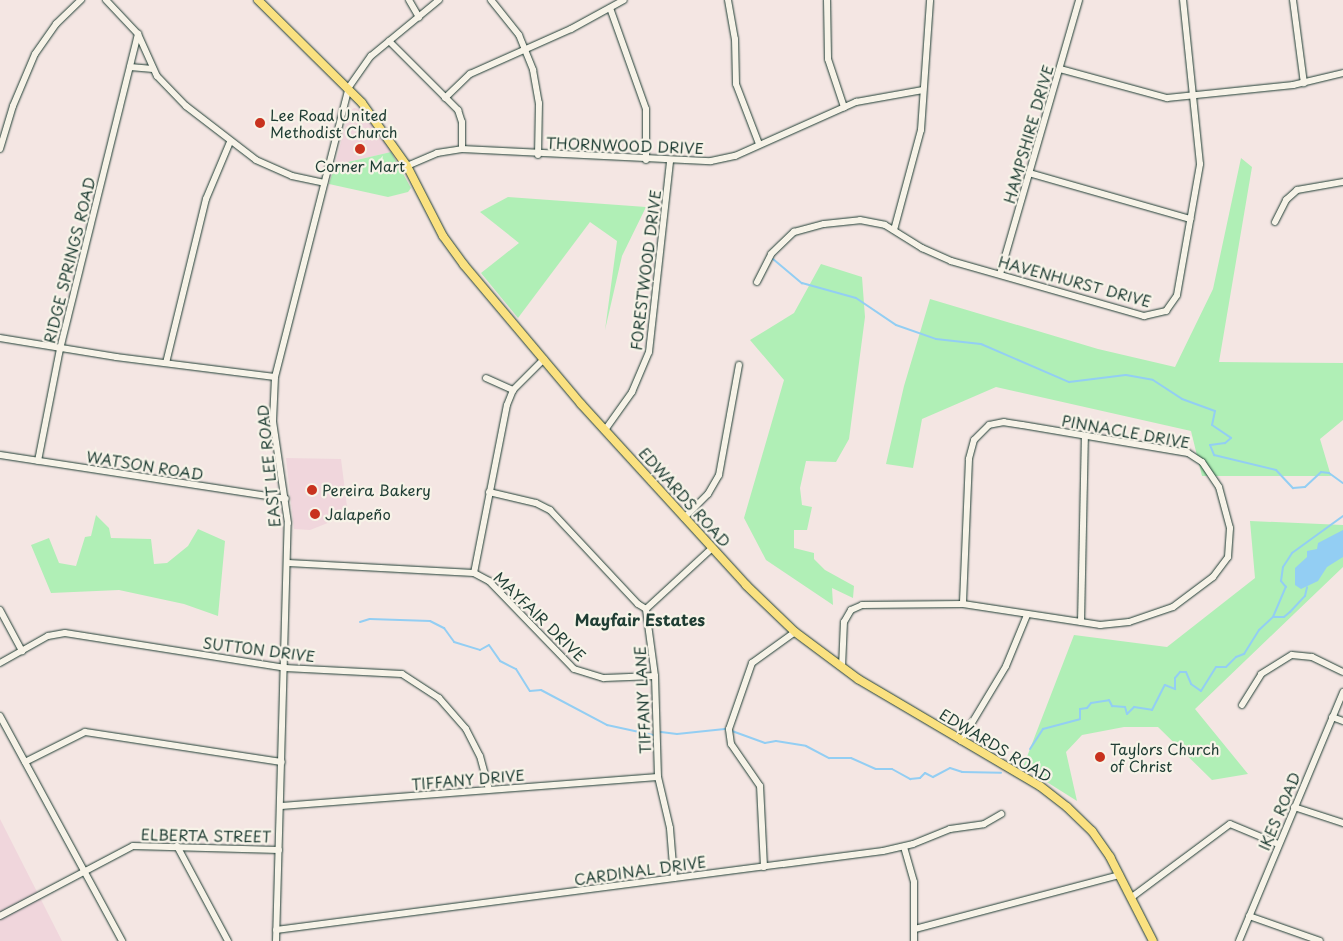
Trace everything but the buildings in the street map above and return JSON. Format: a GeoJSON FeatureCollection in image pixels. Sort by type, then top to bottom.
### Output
{"type":"FeatureCollection","features":[{"type":"Feature","properties":{"kind":"main road","name":"EDWARDS ROAD"},"geometry":{"type":"LineString","coordinates":[[258,0],[349,87],[406,166],[453,251],[605,430],[712,548],[795,632],[842,667],[961,741],[1040,786],[1067,807],[1096,836],[1132,897],[1153,941]]}},
{"type":"Feature","properties":{"kind":"street"},"geometry":{"type":"LineString","coordinates":[[0,149],[13,106],[35,54],[56,24],[82,0]]}},
{"type":"Feature","properties":{"kind":"street"},"geometry":{"type":"LineString","coordinates":[[106,0],[138,34],[153,69],[167,88],[230,142],[281,172],[324,184]]}},
{"type":"Feature","properties":{"kind":"street"},"geometry":{"type":"LineString","coordinates":[[409,0],[419,17]]}},
{"type":"Feature","properties":{"kind":"street","name":"EAST LEE ROAD"},"geometry":{"type":"LineString","coordinates":[[276,941],[288,563],[286,499],[274,421],[275,377],[349,87],[371,56],[439,0]]}},
{"type":"Feature","properties":{"kind":"street"},"geometry":{"type":"LineString","coordinates":[[491,0],[526,49],[538,91],[538,154]]}},
{"type":"Feature","properties":{"kind":"street"},"geometry":{"type":"LineString","coordinates":[[445,98],[470,74],[526,49],[624,0]]}},
{"type":"Feature","properties":{"kind":"street"},"geometry":{"type":"LineString","coordinates":[[728,0],[735,39],[736,84],[759,144]]}},
{"type":"Feature","properties":{"kind":"street"},"geometry":{"type":"LineString","coordinates":[[827,0],[828,58],[844,107]]}},
{"type":"Feature","properties":{"kind":"street"},"geometry":{"type":"LineString","coordinates":[[894,230],[919,143],[930,0]]}},
{"type":"Feature","properties":{"kind":"street","name":"HAMPSHIRE DRIVE"},"geometry":{"type":"LineString","coordinates":[[1000,274],[1079,0]]}},
{"type":"Feature","properties":{"kind":"street","name":"HAVENHURST DRIVE"},"geometry":{"type":"LineString","coordinates":[[757,282],[775,249],[802,229],[860,220],[894,230],[936,255],[1144,316],[1161,314],[1169,309],[1177,295],[1200,164],[1183,0]]}},
{"type":"Feature","properties":{"kind":"street"},"geometry":{"type":"LineString","coordinates":[[1293,0],[1304,83]]}},
{"type":"Feature","properties":{"kind":"street"},"geometry":{"type":"LineString","coordinates":[[610,8],[646,109],[646,160]]}},
{"type":"Feature","properties":{"kind":"street","name":"RIDGE SPRINGS ROAD"},"geometry":{"type":"LineString","coordinates":[[38,461],[60,349],[138,34]]}},
{"type":"Feature","properties":{"kind":"street"},"geometry":{"type":"LineString","coordinates":[[389,41],[462,117],[462,149]]}},
{"type":"Feature","properties":{"kind":"street"},"geometry":{"type":"LineString","coordinates":[[130,68],[153,69]]}},
{"type":"Feature","properties":{"kind":"street"},"geometry":{"type":"LineString","coordinates":[[1060,68],[1161,97],[1304,83],[1343,73]]}},
{"type":"Feature","properties":{"kind":"street","name":"THORNWOOD DRIVE"},"geometry":{"type":"LineString","coordinates":[[406,166],[437,153],[462,149],[646,160],[722,160],[844,107],[870,98],[923,90]]}},
{"type":"Feature","properties":{"kind":"street"},"geometry":{"type":"LineString","coordinates":[[166,363],[206,199],[230,142]]}},
{"type":"Feature","properties":{"kind":"street","name":"FORESTWOOD DRIVE"},"geometry":{"type":"LineString","coordinates":[[605,430],[632,392],[649,352],[670,161]]}},
{"type":"Feature","properties":{"kind":"street"},"geometry":{"type":"LineString","coordinates":[[1029,173],[1191,219]]}},
{"type":"Feature","properties":{"kind":"street"},"geometry":{"type":"LineString","coordinates":[[1275,222],[1286,200],[1297,190],[1343,182]]}},
{"type":"Feature","properties":{"kind":"street"},"geometry":{"type":"LineString","coordinates":[[0,338],[60,349],[275,377]]}},
{"type":"Feature","properties":{"kind":"street"},"geometry":{"type":"LineString","coordinates":[[474,573],[489,492],[513,390],[544,359]]}},
{"type":"Feature","properties":{"kind":"street"},"geometry":{"type":"LineString","coordinates":[[684,518],[708,494],[719,476],[739,365]]}},
{"type":"Feature","properties":{"kind":"street"},"geometry":{"type":"LineString","coordinates":[[486,378],[513,390]]}},
{"type":"Feature","properties":{"kind":"street","name":"PINNACLE DRIVE"},"geometry":{"type":"LineString","coordinates":[[842,667],[844,622],[855,607],[866,604],[963,604],[1027,615],[1082,622],[1119,624],[1183,601],[1220,570],[1228,557],[1231,541],[1225,502],[1213,477],[1198,458],[1184,452],[1004,422],[989,426],[977,435],[970,450],[967,475],[963,604]]}},
{"type":"Feature","properties":{"kind":"street"},"geometry":{"type":"LineString","coordinates":[[1082,622],[1085,436]]}},
{"type":"Feature","properties":{"kind":"street","name":"WATSON ROAD"},"geometry":{"type":"LineString","coordinates":[[0,455],[286,499]]}},
{"type":"Feature","properties":{"kind":"street"},"geometry":{"type":"LineString","coordinates":[[489,492],[536,503],[550,510],[638,604],[646,609],[712,548]]}},
{"type":"Feature","properties":{"kind":"street","name":"MAYFAIR DRIVE"},"geometry":{"type":"LineString","coordinates":[[288,563],[474,573],[489,581],[574,669],[604,678],[654,676]]}},
{"type":"Feature","properties":{"kind":"street","name":"TIFFANY LANE"},"geometry":{"type":"LineString","coordinates":[[646,609],[654,676],[658,777],[670,828],[674,878]]}},
{"type":"Feature","properties":{"kind":"street"},"geometry":{"type":"LineString","coordinates":[[0,610],[22,651]]}},
{"type":"Feature","properties":{"kind":"street"},"geometry":{"type":"LineString","coordinates":[[961,741],[1006,666],[1027,615]]}},
{"type":"Feature","properties":{"kind":"street"},"geometry":{"type":"LineString","coordinates":[[764,867],[760,786],[731,744],[728,729],[752,663],[795,632]]}},
{"type":"Feature","properties":{"kind":"street","name":"SUTTON DRIVE"},"geometry":{"type":"LineString","coordinates":[[0,663],[54,634],[65,633],[285,668],[394,672],[412,678],[439,698],[466,729],[480,756],[489,789]]}},
{"type":"Feature","properties":{"kind":"street"},"geometry":{"type":"LineString","coordinates":[[1242,705],[1261,674],[1292,655],[1312,657],[1343,672]]}},
{"type":"Feature","properties":{"kind":"street","name":"IKES ROAD"},"geometry":{"type":"LineString","coordinates":[[1238,941],[1343,692]]}},
{"type":"Feature","properties":{"kind":"street"},"geometry":{"type":"LineString","coordinates":[[0,716],[122,941]]}},
{"type":"Feature","properties":{"kind":"street"},"geometry":{"type":"LineString","coordinates":[[1332,717],[1343,721]]}},
{"type":"Feature","properties":{"kind":"street"},"geometry":{"type":"LineString","coordinates":[[25,762],[76,734],[91,732],[282,762]]}},
{"type":"Feature","properties":{"kind":"street","name":"TIFFANY DRIVE"},"geometry":{"type":"LineString","coordinates":[[280,806],[658,777]]}},
{"type":"Feature","properties":{"kind":"street"},"geometry":{"type":"LineString","coordinates":[[1294,806],[1343,823]]}},
{"type":"Feature","properties":{"kind":"street","name":"CARDINAL DRIVE"},"geometry":{"type":"LineString","coordinates":[[276,930],[904,847],[950,829],[984,824],[1001,814]]}},
{"type":"Feature","properties":{"kind":"street"},"geometry":{"type":"LineString","coordinates":[[1132,897],[1230,824],[1278,844]]}},
{"type":"Feature","properties":{"kind":"street","name":"ELBERTA STREET"},"geometry":{"type":"LineString","coordinates":[[0,916],[133,846],[279,850]]}},
{"type":"Feature","properties":{"kind":"street"},"geometry":{"type":"LineString","coordinates":[[177,846],[228,941]]}},
{"type":"Feature","properties":{"kind":"street"},"geometry":{"type":"LineString","coordinates":[[904,847],[914,882],[914,941]]}},
{"type":"Feature","properties":{"kind":"street"},"geometry":{"type":"LineString","coordinates":[[915,929],[1120,875]]}},
{"type":"Feature","properties":{"kind":"street"},"geometry":{"type":"LineString","coordinates":[[1249,916],[1320,941]]}},
{"type":"Feature","properties":{"kind":"shaded area"},"geometry":{"type":"Polygon","coordinates":[[[354,108],[360,109],[370,119],[391,152],[335,165],[349,112],[354,108]]]}},
{"type":"Feature","properties":{"kind":"shaded area"},"geometry":{"type":"Polygon","coordinates":[[[286,458],[341,459],[348,515],[310,530],[294,529],[286,458]]]}},
{"type":"Feature","properties":{"kind":"shaded area"},"geometry":{"type":"Polygon","coordinates":[[[0,819],[62,941],[0,941],[0,819]]]}},
{"type":"Feature","properties":{"kind":"green space"},"geometry":{"type":"Polygon","coordinates":[[[391,152],[411,188],[408,192],[388,197],[329,184],[335,165],[391,152]]]}},
{"type":"Feature","properties":{"kind":"green space"},"geometry":{"type":"Polygon","coordinates":[[[1241,158],[1252,167],[1219,362],[1343,363],[1343,420],[1320,439],[1331,476],[1202,476],[1191,431],[996,387],[922,419],[913,468],[886,464],[904,386],[930,299],[1098,349],[1175,367],[1213,289],[1241,158]]]}},
{"type":"Feature","properties":{"kind":"green space"},"geometry":{"type":"Polygon","coordinates":[[[508,197],[646,207],[622,256],[605,330],[617,241],[590,222],[518,318],[481,273],[519,243],[480,212],[508,197]]]}},
{"type":"Feature","properties":{"kind":"green space"},"geometry":{"type":"Polygon","coordinates":[[[821,264],[862,277],[865,317],[849,439],[836,462],[806,461],[800,488],[802,505],[812,507],[807,530],[794,530],[794,548],[814,553],[814,559],[825,570],[854,586],[853,598],[832,588],[833,605],[766,560],[744,518],[784,380],[750,340],[794,313],[821,264]]]}},
{"type":"Feature","properties":{"kind":"green space"},"geometry":{"type":"Polygon","coordinates":[[[96,515],[109,528],[111,538],[151,539],[154,564],[167,563],[188,546],[198,529],[225,541],[218,616],[184,604],[119,590],[51,593],[31,545],[49,538],[59,563],[76,566],[85,537],[91,536],[96,515]]]}},
{"type":"Feature","properties":{"kind":"green space"},"geometry":{"type":"Polygon","coordinates":[[[1250,521],[1343,525],[1343,567],[1195,709],[1248,774],[1212,780],[1158,727],[1124,727],[1082,735],[1066,752],[1077,801],[1023,767],[1074,635],[1167,647],[1255,578],[1250,521]]]}},
{"type":"Feature","properties":{"kind":"water"},"geometry":{"type":"Polygon","coordinates":[[[1343,530],[1343,557],[1327,567],[1318,581],[1301,589],[1295,585],[1295,568],[1307,557],[1307,551],[1317,549],[1318,543],[1343,530]]]}},
{"type":"Feature","properties":{"kind":"waterway"},"geometry":{"type":"LineString","coordinates":[[773,259],[802,283],[856,298],[896,325],[936,339],[981,344],[1069,382],[1126,375],[1153,380],[1182,399],[1215,411],[1212,425],[1231,438],[1225,443],[1210,445],[1214,455],[1276,470],[1293,488],[1305,487],[1321,472],[1329,473],[1343,483]]}},
{"type":"Feature","properties":{"kind":"waterway"},"geometry":{"type":"LineString","coordinates":[[1030,749],[1043,729],[1080,719],[1080,709],[1087,708],[1091,703],[1109,700],[1112,706],[1125,707],[1127,714],[1134,707],[1152,710],[1165,685],[1175,689],[1175,678],[1180,672],[1186,672],[1191,684],[1201,691],[1216,667],[1226,667],[1236,657],[1244,654],[1259,630],[1273,617],[1286,587],[1281,581],[1283,567],[1292,553],[1343,516]]}},
{"type":"Feature","properties":{"kind":"waterway"},"geometry":{"type":"LineString","coordinates":[[1273,617],[1284,617],[1290,612],[1305,596],[1307,587]]}},
{"type":"Feature","properties":{"kind":"waterway"},"geometry":{"type":"LineString","coordinates":[[360,622],[370,619],[430,621],[444,628],[454,642],[480,650],[489,645],[500,661],[516,669],[530,691],[541,690],[607,725],[653,735]]}},
{"type":"Feature","properties":{"kind":"waterway"},"geometry":{"type":"LineString","coordinates":[[661,732],[677,734],[725,729]]}},
{"type":"Feature","properties":{"kind":"waterway"},"geometry":{"type":"LineString","coordinates":[[732,731],[765,743],[776,741],[806,746],[829,758],[851,758],[876,769],[892,769],[910,779],[920,778],[925,773],[933,777],[950,768],[962,772],[1001,773]]}},
{"type":"Feature","properties":{"kind":"place","name":"Lee Road United Methodist Church"},"geometry":{"type":"Point","coordinates":[260,123]}},
{"type":"Feature","properties":{"kind":"place","name":"Corner Mart"},"geometry":{"type":"Point","coordinates":[360,149]}},
{"type":"Feature","properties":{"kind":"place","name":"Pereira Bakery"},"geometry":{"type":"Point","coordinates":[312,490]}},
{"type":"Feature","properties":{"kind":"place","name":"Jalapeño"},"geometry":{"type":"Point","coordinates":[315,514]}},
{"type":"Feature","properties":{"kind":"place","name":"Taylors Church of Christ"},"geometry":{"type":"Point","coordinates":[1100,757]}},
{"type":"Feature","properties":{"kind":"district","name":"Mayfair Estates"},"geometry":{"type":"Point","coordinates":[640,619]}}]}
